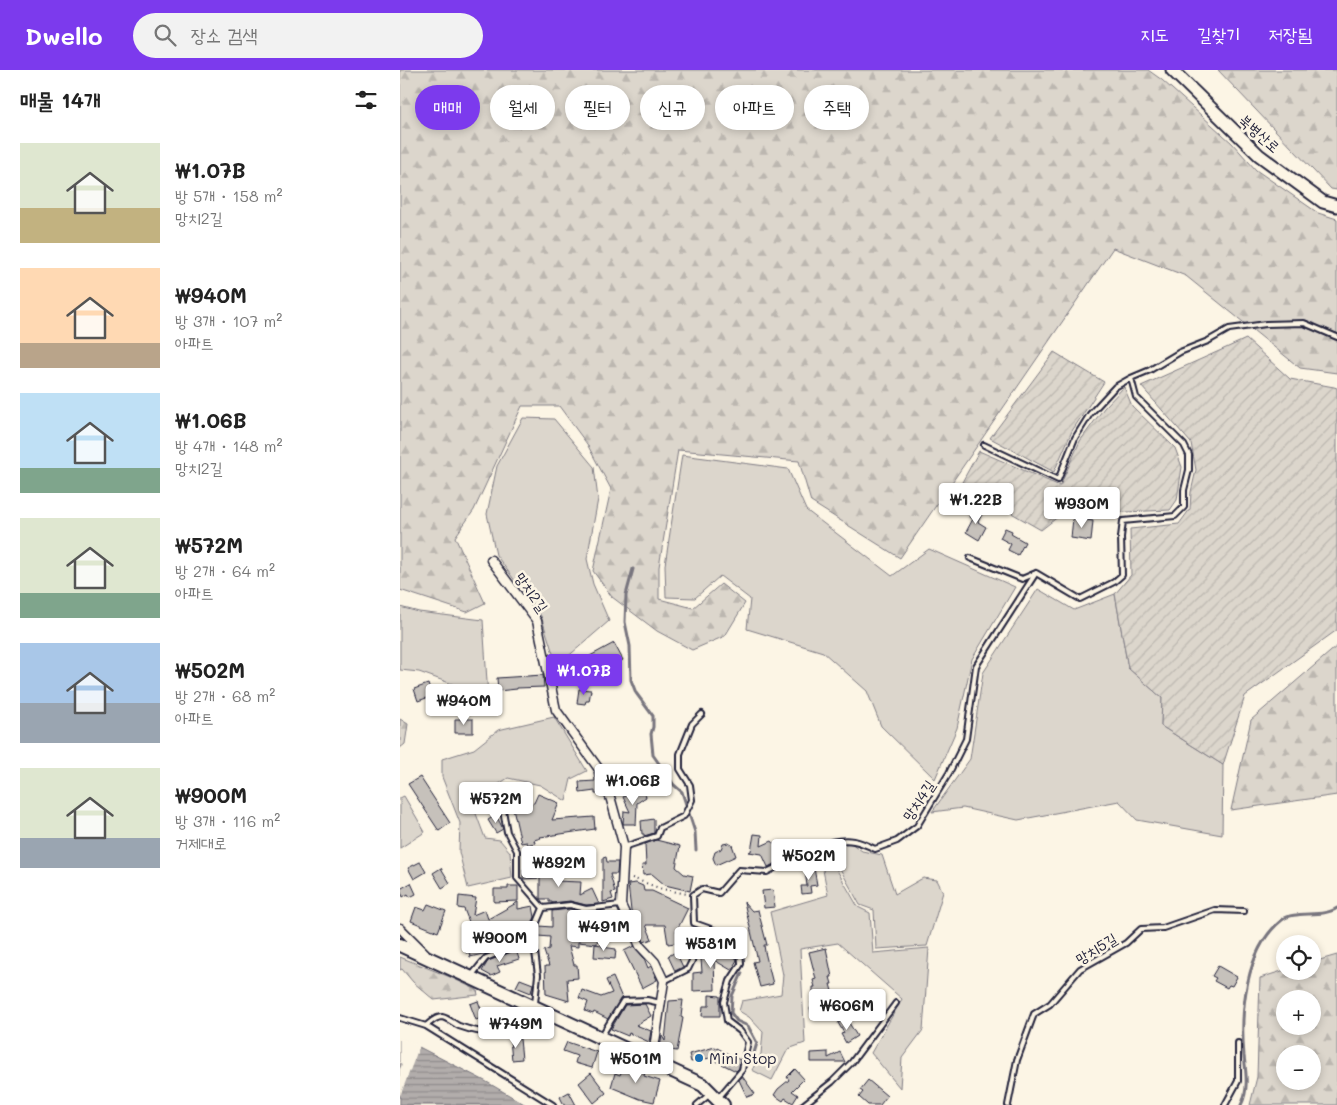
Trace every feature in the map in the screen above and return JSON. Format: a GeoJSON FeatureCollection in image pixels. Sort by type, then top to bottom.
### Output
{"type":"FeatureCollection","features":[{"type":"Feature","properties":{"kind":"main road"},"geometry":{"type":"LineString","coordinates":[[400,945],[703,1085],[718,1099]]}},
{"type":"Feature","properties":{"kind":"street","name":"북병산로"},"geometry":{"type":"LineString","coordinates":[[1172,70],[1259,155],[1323,202],[1337,206]]}},
{"type":"Feature","properties":{"kind":"street","name":"망치2길"},"geometry":{"type":"LineString","coordinates":[[491,560],[537,620],[556,710],[601,772],[624,847],[621,905],[640,946],[655,962],[664,981]]}},
{"type":"Feature","properties":{"kind":"street"},"geometry":{"type":"LineString","coordinates":[[400,928],[432,959]]}},
{"type":"Feature","properties":{"kind":"street"},"geometry":{"type":"LineString","coordinates":[[652,1062],[664,981]]}},
{"type":"Feature","properties":{"kind":"lane"},"geometry":{"type":"LineString","coordinates":[[984,445],[1058,480],[1075,438],[1090,414],[1114,387],[1150,370],[1180,352],[1208,341],[1229,329],[1266,324],[1304,323],[1337,337]]}},
{"type":"Feature","properties":{"kind":"lane"},"geometry":{"type":"LineString","coordinates":[[970,558],[1022,579],[1036,573],[1080,599],[1114,582],[1122,575],[1120,537],[1124,520],[1175,516],[1184,506],[1184,490],[1189,470],[1189,455],[1184,445],[1136,397],[1131,378]]}},
{"type":"Feature","properties":{"kind":"lane","name":"망치4길"},"geometry":{"type":"LineString","coordinates":[[693,895],[702,889],[718,893],[739,870],[767,872],[791,860],[803,862],[824,853],[832,842],[845,839],[863,843],[875,849],[897,841],[917,826],[949,773],[966,738],[976,666],[1036,573]]}},
{"type":"Feature","properties":{"kind":"lane"},"geometry":{"type":"LineString","coordinates":[[624,847],[657,836],[660,828],[684,816],[692,800],[690,785],[680,769],[680,754],[692,724],[702,714]]}},
{"type":"Feature","properties":{"kind":"lane"},"geometry":{"type":"LineString","coordinates":[[518,792],[502,805],[507,832],[516,851],[517,878],[544,908]]}},
{"type":"Feature","properties":{"kind":"lane"},"geometry":{"type":"LineString","coordinates":[[693,895],[694,923],[719,932],[740,947],[741,964],[730,981],[724,1002],[727,1021],[740,1031],[748,1042],[742,1070],[718,1099],[697,1105]]}},
{"type":"Feature","properties":{"kind":"lane"},"geometry":{"type":"LineString","coordinates":[[544,908],[570,905],[586,909],[621,905]]}},
{"type":"Feature","properties":{"kind":"lane"},"geometry":{"type":"LineString","coordinates":[[426,1026],[434,1019],[443,1017],[459,1026],[488,1034],[510,1031],[530,1021],[537,1009],[538,975],[534,944],[535,927],[544,908]]}},
{"type":"Feature","properties":{"kind":"lane","name":"망치5길"},"geometry":{"type":"LineString","coordinates":[[1008,1105],[1017,1060],[1034,1014],[1050,1004],[1080,969],[1126,943],[1141,929],[1163,928],[1215,910],[1244,911]]}},
{"type":"Feature","properties":{"kind":"lane"},"geometry":{"type":"LineString","coordinates":[[664,981],[688,969],[708,928]]}},
{"type":"Feature","properties":{"kind":"lane"},"geometry":{"type":"LineString","coordinates":[[471,977],[486,958],[516,946],[534,944]]}},
{"type":"Feature","properties":{"kind":"lane"},"geometry":{"type":"LineString","coordinates":[[601,1038],[623,1002],[647,1000],[661,1003]]}},
{"type":"Feature","properties":{"kind":"lane"},"geometry":{"type":"LineString","coordinates":[[803,1105],[832,1082],[852,1062],[896,1003]]}},
{"type":"Feature","properties":{"kind":"lane"},"geometry":{"type":"LineString","coordinates":[[400,1018],[426,1026],[553,1105]]}},
{"type":"Feature","properties":{"kind":"lane"},"geometry":{"type":"LineString","coordinates":[[1225,1105],[1238,1081],[1238,1043]]}},
{"type":"Feature","properties":{"kind":"path"},"geometry":{"type":"LineString","coordinates":[[622,876],[638,879],[676,893],[693,895]]}},
{"type":"Feature","properties":{"kind":"green space"},"geometry":{"type":"Polygon","coordinates":[[[400,70],[1148,70],[1162,80],[1232,143],[1256,170],[1318,213],[1337,219],[1337,373],[1300,368],[1186,276],[1113,248],[900,558],[811,502],[799,461],[678,450],[659,567],[659,599],[693,608],[721,584],[745,603],[725,636],[692,650],[657,631],[612,597],[593,571],[611,489],[587,444],[559,406],[522,406],[474,510],[455,537],[485,603],[467,612],[400,590],[400,70]]]}},
{"type":"Feature","properties":{"kind":"green space"},"geometry":{"type":"Polygon","coordinates":[[[1218,70],[1337,70],[1337,190],[1331,189],[1218,70]]]}},
{"type":"Feature","properties":{"kind":"green space"},"geometry":{"type":"Polygon","coordinates":[[[1246,339],[1290,379],[1337,388],[1337,630],[1245,696],[1223,765],[1161,726],[1162,698],[1128,668],[1115,594],[1131,575],[1130,529],[1179,524],[1190,509],[1191,492],[1196,470],[1191,443],[1141,386],[1246,339]]]}},
{"type":"Feature","properties":{"kind":"green space"},"geometry":{"type":"Polygon","coordinates":[[[1054,352],[1104,382],[1072,431],[1054,472],[990,438],[1054,352]]]}},
{"type":"Feature","properties":{"kind":"green space"},"geometry":{"type":"Polygon","coordinates":[[[1124,387],[1132,406],[1175,448],[1182,467],[1177,500],[1170,510],[1125,512],[1068,509],[1041,530],[961,484],[979,451],[1060,486],[1080,441],[1104,408],[1124,387]]]}},
{"type":"Feature","properties":{"kind":"green space"},"geometry":{"type":"Polygon","coordinates":[[[523,418],[554,419],[594,467],[598,499],[587,559],[593,584],[609,621],[557,666],[541,616],[496,555],[487,514],[497,466],[523,418]]]}},
{"type":"Feature","properties":{"kind":"green space"},"geometry":{"type":"Polygon","coordinates":[[[682,455],[788,469],[806,510],[892,576],[929,549],[1015,587],[972,659],[957,728],[935,779],[881,726],[867,691],[823,652],[747,629],[750,599],[720,576],[695,598],[666,597],[665,565],[682,455]]]}},
{"type":"Feature","properties":{"kind":"green space"},"geometry":{"type":"Polygon","coordinates":[[[1038,589],[1074,610],[1115,594],[1128,668],[1162,698],[1161,726],[1223,765],[1222,835],[1137,820],[1119,801],[1018,820],[963,808],[932,812],[970,759],[983,673],[1038,589]]]}},
{"type":"Feature","properties":{"kind":"green space"},"geometry":{"type":"Polygon","coordinates":[[[400,607],[419,612],[483,620],[488,697],[419,672],[400,670],[400,607]]]}},
{"type":"Feature","properties":{"kind":"green space"},"geometry":{"type":"Polygon","coordinates":[[[1337,646],[1337,795],[1231,810],[1251,720],[1337,646]]]}},
{"type":"Feature","properties":{"kind":"green space"},"geometry":{"type":"Polygon","coordinates":[[[554,717],[587,771],[571,779],[566,801],[540,785],[508,778],[479,797],[475,811],[485,838],[500,840],[510,852],[512,878],[468,888],[459,852],[460,823],[442,777],[442,759],[474,749],[498,730],[554,717]]]}},
{"type":"Feature","properties":{"kind":"green space"},"geometry":{"type":"Polygon","coordinates":[[[400,719],[408,724],[405,744],[400,748],[400,719]]]}},
{"type":"Feature","properties":{"kind":"green space"},"geometry":{"type":"Polygon","coordinates":[[[404,796],[425,832],[400,848],[400,798],[404,796]]]}},
{"type":"Feature","properties":{"kind":"green space"},"geometry":{"type":"Polygon","coordinates":[[[851,843],[862,851],[882,855],[895,894],[923,878],[937,880],[943,892],[927,946],[876,949],[874,910],[860,905],[833,856],[839,845],[851,843]]]}},
{"type":"Feature","properties":{"kind":"green space"},"geometry":{"type":"Polygon","coordinates":[[[822,865],[834,865],[858,907],[870,913],[873,953],[929,948],[923,1030],[902,1058],[900,1088],[871,1053],[902,999],[838,943],[800,949],[805,1043],[788,1049],[772,1080],[752,1070],[761,1054],[763,1032],[749,1017],[739,1011],[742,1001],[781,994],[783,975],[770,912],[828,895],[822,865]]]}},
{"type":"Feature","properties":{"kind":"green space"},"geometry":{"type":"Polygon","coordinates":[[[1337,955],[1337,1105],[1250,1105],[1257,1077],[1260,978],[1276,973],[1276,980],[1321,980],[1321,960],[1337,955]]]}},
{"type":"Feature","properties":{"kind":"green space"},"geometry":{"type":"Polygon","coordinates":[[[400,957],[477,990],[478,995],[434,1000],[413,982],[402,969],[400,970],[400,957]]]}},
{"type":"Feature","properties":{"kind":"shaded area"},"geometry":{"type":"Polygon","coordinates":[[[400,1040],[419,1047],[485,1081],[526,1105],[400,1105],[400,1040]]]}},
{"type":"Feature","properties":{"kind":"pier"},"geometry":{"type":"Polygon","coordinates":[[[400,1038],[420,1045],[400,1096],[400,1069],[402,1064],[400,1063],[400,1038]]]}},
{"type":"Feature","properties":{"kind":"building"},"geometry":{"type":"Polygon","coordinates":[[[973,509],[982,514],[978,522],[986,527],[979,540],[966,532],[973,519],[969,517],[973,509]]]}},
{"type":"Feature","properties":{"kind":"building"},"geometry":{"type":"Polygon","coordinates":[[[1073,518],[1093,521],[1091,541],[1071,538],[1073,518]]]}},
{"type":"Feature","properties":{"kind":"building"},"geometry":{"type":"Polygon","coordinates":[[[1005,528],[1012,531],[1011,534],[1025,542],[1018,555],[1008,550],[1011,544],[1000,538],[1005,528]]]}},
{"type":"Feature","properties":{"kind":"building"},"geometry":{"type":"Polygon","coordinates":[[[614,643],[623,660],[598,672],[590,656],[614,643]]]}},
{"type":"Feature","properties":{"kind":"building"},"geometry":{"type":"Polygon","coordinates":[[[573,665],[585,666],[583,681],[571,679],[573,665]]]}},
{"type":"Feature","properties":{"kind":"building"},"geometry":{"type":"Polygon","coordinates":[[[543,675],[544,687],[498,691],[497,678],[543,675]]]}},
{"type":"Feature","properties":{"kind":"building"},"geometry":{"type":"Polygon","coordinates":[[[428,684],[432,696],[418,701],[414,689],[428,684]]]}},
{"type":"Feature","properties":{"kind":"building"},"geometry":{"type":"Polygon","coordinates":[[[579,689],[591,690],[589,701],[586,701],[585,704],[577,703],[579,689]]]}},
{"type":"Feature","properties":{"kind":"building"},"geometry":{"type":"Polygon","coordinates":[[[455,719],[473,719],[473,733],[455,733],[455,719]]]}},
{"type":"Feature","properties":{"kind":"building"},"geometry":{"type":"Polygon","coordinates":[[[594,772],[603,794],[595,794],[595,791],[580,793],[579,782],[595,781],[594,772]]]}},
{"type":"Feature","properties":{"kind":"building"},"geometry":{"type":"Polygon","coordinates":[[[420,777],[450,823],[439,831],[408,784],[420,777]]]}},
{"type":"Feature","properties":{"kind":"building"},"geometry":{"type":"Polygon","coordinates":[[[643,788],[646,797],[637,803],[636,826],[635,824],[623,824],[624,811],[630,812],[623,797],[643,788]]]}},
{"type":"Feature","properties":{"kind":"building"},"geometry":{"type":"Polygon","coordinates":[[[538,794],[559,803],[552,820],[594,817],[595,829],[540,837],[534,840],[535,843],[527,845],[527,842],[521,843],[513,808],[534,803],[538,794]]]}},
{"type":"Feature","properties":{"kind":"building"},"geometry":{"type":"Polygon","coordinates":[[[496,815],[503,829],[496,833],[488,820],[496,815]]]}},
{"type":"Feature","properties":{"kind":"building"},"geometry":{"type":"Polygon","coordinates":[[[654,819],[654,833],[644,836],[642,834],[641,821],[654,819]]]}},
{"type":"Feature","properties":{"kind":"building"},"geometry":{"type":"Polygon","coordinates":[[[754,834],[762,835],[761,846],[772,841],[775,845],[777,844],[784,859],[768,867],[762,854],[749,852],[751,851],[754,834]]]}},
{"type":"Feature","properties":{"kind":"building"},"geometry":{"type":"Polygon","coordinates":[[[656,840],[680,846],[676,867],[684,874],[693,876],[690,891],[665,885],[652,874],[643,875],[642,865],[646,865],[645,844],[656,840]]]}},
{"type":"Feature","properties":{"kind":"building"},"geometry":{"type":"Polygon","coordinates":[[[728,843],[732,845],[736,856],[716,865],[713,858],[715,852],[721,849],[723,844],[728,843]]]}},
{"type":"Feature","properties":{"kind":"building"},"geometry":{"type":"Polygon","coordinates":[[[606,857],[607,862],[618,862],[617,874],[610,874],[615,892],[611,893],[613,899],[603,902],[603,858],[606,857]]]}},
{"type":"Feature","properties":{"kind":"building"},"geometry":{"type":"Polygon","coordinates":[[[420,862],[426,872],[414,879],[408,868],[420,862]]]}},
{"type":"Feature","properties":{"kind":"building"},"geometry":{"type":"Polygon","coordinates":[[[441,868],[450,883],[442,888],[433,873],[441,868]]]}},
{"type":"Feature","properties":{"kind":"building"},"geometry":{"type":"Polygon","coordinates":[[[554,868],[555,881],[581,882],[580,895],[592,889],[599,904],[586,905],[570,901],[552,903],[549,902],[549,899],[540,899],[540,878],[523,879],[523,869],[554,868]]]}},
{"type":"Feature","properties":{"kind":"building"},"geometry":{"type":"Polygon","coordinates":[[[814,868],[817,885],[810,886],[811,893],[802,894],[801,886],[807,886],[805,870],[814,868]]]}},
{"type":"Feature","properties":{"kind":"building"},"geometry":{"type":"Polygon","coordinates":[[[411,883],[416,894],[410,897],[408,894],[403,897],[400,889],[411,883]]]}},
{"type":"Feature","properties":{"kind":"building"},"geometry":{"type":"Polygon","coordinates":[[[636,883],[643,886],[644,891],[652,891],[688,908],[676,932],[682,931],[683,942],[668,944],[665,925],[646,925],[652,939],[644,942],[631,911],[628,884],[636,883]]]}},
{"type":"Feature","properties":{"kind":"building"},"geometry":{"type":"Polygon","coordinates":[[[508,886],[518,886],[518,901],[494,902],[494,889],[508,889],[508,886]]]}},
{"type":"Feature","properties":{"kind":"building"},"geometry":{"type":"Polygon","coordinates":[[[773,890],[775,907],[764,908],[762,891],[773,890]]]}},
{"type":"Feature","properties":{"kind":"building"},"geometry":{"type":"Polygon","coordinates":[[[459,896],[476,898],[473,915],[485,910],[488,919],[518,902],[518,909],[533,906],[535,917],[531,926],[530,941],[515,941],[487,953],[470,957],[469,952],[466,953],[464,942],[476,940],[464,909],[458,908],[459,896]]]}},
{"type":"Feature","properties":{"kind":"building"},"geometry":{"type":"Polygon","coordinates":[[[744,902],[752,911],[758,910],[767,945],[764,945],[765,952],[773,984],[760,987],[753,962],[758,961],[744,902]]]}},
{"type":"Feature","properties":{"kind":"building"},"geometry":{"type":"Polygon","coordinates":[[[428,904],[446,911],[438,932],[411,921],[416,907],[425,910],[428,904]]]}},
{"type":"Feature","properties":{"kind":"building"},"geometry":{"type":"Polygon","coordinates":[[[570,909],[586,913],[602,911],[603,918],[621,917],[624,930],[599,931],[597,944],[578,942],[578,947],[569,946],[574,965],[577,965],[578,978],[567,979],[569,1001],[546,994],[545,966],[549,966],[544,951],[549,949],[550,937],[538,936],[539,926],[552,927],[552,911],[570,909]]]}},
{"type":"Feature","properties":{"kind":"building"},"geometry":{"type":"Polygon","coordinates":[[[595,944],[616,949],[615,959],[594,957],[595,944]]]}},
{"type":"Feature","properties":{"kind":"building"},"geometry":{"type":"Polygon","coordinates":[[[634,946],[644,958],[648,968],[651,966],[657,980],[642,988],[624,951],[634,946]]]}},
{"type":"Feature","properties":{"kind":"building"},"geometry":{"type":"Polygon","coordinates":[[[718,947],[737,960],[731,970],[714,960],[715,990],[693,991],[693,973],[702,972],[701,959],[699,958],[702,950],[713,956],[718,947]]]}},
{"type":"Feature","properties":{"kind":"building"},"geometry":{"type":"Polygon","coordinates":[[[826,948],[832,977],[830,977],[832,991],[830,992],[832,998],[830,999],[831,1005],[829,1006],[831,1012],[812,1016],[810,1008],[813,1001],[813,987],[815,987],[813,980],[816,979],[809,952],[826,948]]]}},
{"type":"Feature","properties":{"kind":"building"},"geometry":{"type":"Polygon","coordinates":[[[516,950],[519,959],[497,966],[500,972],[491,976],[482,971],[488,961],[516,950]]]}},
{"type":"Feature","properties":{"kind":"building"},"geometry":{"type":"Polygon","coordinates":[[[676,952],[683,967],[675,971],[668,956],[676,952]]]}},
{"type":"Feature","properties":{"kind":"building"},"geometry":{"type":"Polygon","coordinates":[[[1218,966],[1237,977],[1232,986],[1229,985],[1227,988],[1214,981],[1216,978],[1212,976],[1218,966]]]}},
{"type":"Feature","properties":{"kind":"building"},"geometry":{"type":"Polygon","coordinates":[[[613,977],[622,998],[608,1019],[594,1012],[593,1014],[585,1011],[588,1002],[579,998],[582,990],[601,997],[612,993],[606,980],[613,977]]]}},
{"type":"Feature","properties":{"kind":"building"},"geometry":{"type":"Polygon","coordinates":[[[520,979],[533,984],[531,993],[516,987],[520,979]]]}},
{"type":"Feature","properties":{"kind":"building"},"geometry":{"type":"Polygon","coordinates":[[[709,995],[720,996],[720,1016],[702,1016],[703,1006],[709,1006],[709,995]]]}},
{"type":"Feature","properties":{"kind":"building"},"geometry":{"type":"Polygon","coordinates":[[[683,1000],[681,1017],[683,1018],[677,1051],[664,1049],[660,1047],[662,1036],[665,1041],[669,1001],[683,1000]]]}},
{"type":"Feature","properties":{"kind":"building"},"geometry":{"type":"Polygon","coordinates":[[[478,1001],[484,1017],[476,1020],[470,1004],[478,1001]]]}},
{"type":"Feature","properties":{"kind":"building"},"geometry":{"type":"Polygon","coordinates":[[[645,1004],[651,1016],[636,1025],[651,1031],[649,1042],[629,1033],[628,1036],[611,1029],[625,1005],[645,1004]]]}},
{"type":"Feature","properties":{"kind":"building"},"geometry":{"type":"Polygon","coordinates":[[[846,1018],[857,1036],[846,1043],[841,1034],[844,1033],[838,1023],[846,1018]]]}},
{"type":"Feature","properties":{"kind":"building"},"geometry":{"type":"Polygon","coordinates":[[[520,1039],[522,1059],[512,1060],[510,1040],[520,1039]]]}},
{"type":"Feature","properties":{"kind":"building"},"geometry":{"type":"Polygon","coordinates":[[[567,1042],[597,1052],[592,1068],[575,1063],[577,1056],[563,1051],[567,1042]]]}},
{"type":"Feature","properties":{"kind":"building"},"geometry":{"type":"Polygon","coordinates":[[[715,1047],[740,1060],[739,1068],[736,1071],[710,1058],[691,1062],[689,1054],[715,1047]]]}},
{"type":"Feature","properties":{"kind":"building"},"geometry":{"type":"Polygon","coordinates":[[[828,1052],[828,1058],[840,1052],[845,1062],[811,1062],[811,1053],[828,1052]]]}},
{"type":"Feature","properties":{"kind":"building"},"geometry":{"type":"Polygon","coordinates":[[[624,1065],[645,1073],[644,1076],[660,1081],[654,1102],[640,1099],[611,1087],[615,1073],[620,1075],[624,1065]]]}},
{"type":"Feature","properties":{"kind":"building"},"geometry":{"type":"Polygon","coordinates":[[[795,1069],[804,1079],[792,1091],[798,1095],[793,1103],[785,1098],[783,1101],[774,1095],[789,1080],[787,1077],[795,1069]]]}},
{"type":"Feature","properties":{"kind":"building"},"geometry":{"type":"Polygon","coordinates":[[[591,1073],[606,1093],[594,1103],[579,1083],[591,1073]]]}},
{"type":"Feature","properties":{"kind":"building"},"geometry":{"type":"Polygon","coordinates":[[[742,1076],[755,1094],[747,1097],[739,1080],[742,1076]]]}},
{"type":"Feature","properties":{"kind":"building"},"geometry":{"type":"Polygon","coordinates":[[[868,1080],[887,1096],[880,1105],[868,1105],[859,1097],[863,1092],[860,1090],[868,1080]]]}},
{"type":"Feature","properties":{"kind":"building"},"geometry":{"type":"Polygon","coordinates":[[[569,1092],[576,1105],[564,1105],[560,1097],[569,1092]]]}},
{"type":"Feature","properties":{"kind":"waterway"},"geometry":{"type":"LineString","coordinates":[[633,569],[626,595],[625,622],[630,646],[631,680],[636,693],[653,716],[651,734],[653,755],[674,785],[682,792],[695,832],[696,850]]}},
{"type":"Feature","properties":{"kind":"waterway"},"geometry":{"type":"LineString","coordinates":[[1241,1105],[1244,1099],[1246,1081],[1243,1039],[1245,1002],[1253,964],[1260,947],[1270,932],[1287,917],[1324,913],[1337,908]]}},
{"type":"Feature","properties":{"kind":"waterway"},"geometry":{"type":"LineString","coordinates":[[742,973],[732,996],[731,1013],[737,1021],[748,1026],[757,1043],[754,1053]]}},
{"type":"Feature","properties":{"kind":"place","name":"Mini Stop"},"geometry":{"type":"Point","coordinates":[699,1058]}}]}
